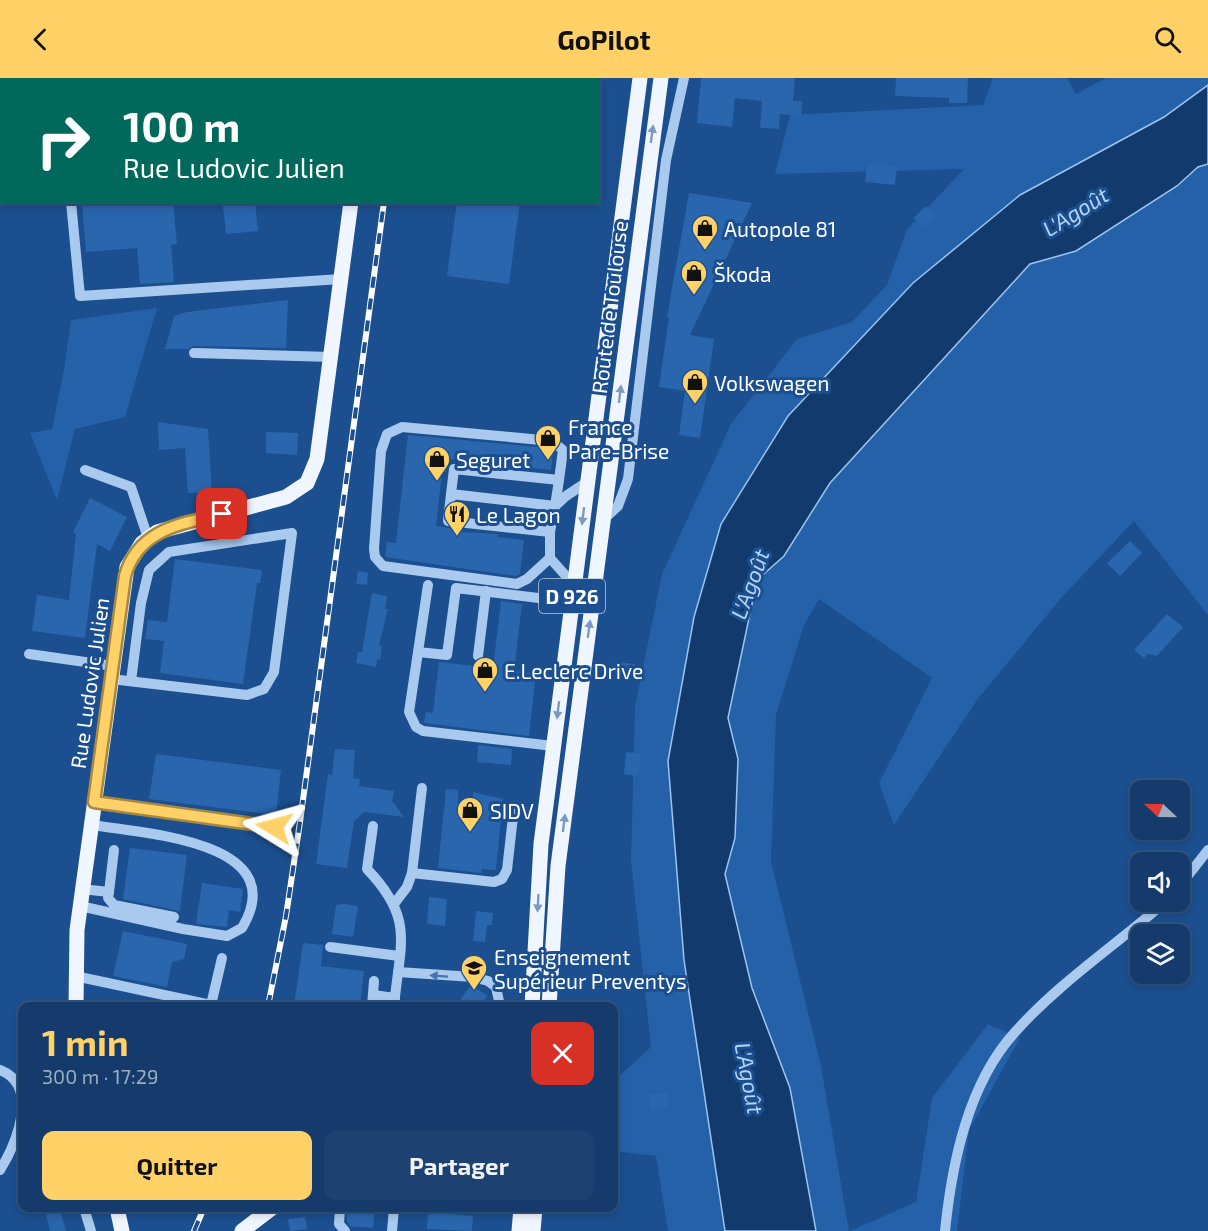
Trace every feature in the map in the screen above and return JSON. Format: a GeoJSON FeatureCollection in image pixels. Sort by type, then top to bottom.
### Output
{"type":"FeatureCollection","features":[{"type":"Feature","properties":{"kind":"main road","name":"Route de Toulouse"},"geometry":{"type":"LineString","coordinates":[[532,1002],[541,844],[640,78]]}},
{"type":"Feature","properties":{"kind":"main road","name":"Route de Toulouse"},"geometry":{"type":"LineString","coordinates":[[549,1002],[558,866],[605,518],[644,191],[661,78]]}},
{"type":"Feature","properties":{"kind":"main road","name":"Rue Ludovic Julien"},"geometry":{"type":"LineString","coordinates":[[76,1002],[75,976],[82,889],[128,567],[136,550],[148,538],[174,526],[286,497],[307,483],[317,459],[351,204]]}},
{"type":"Feature","properties":{"kind":"main road"},"geometry":{"type":"LineString","coordinates":[[118,1212],[122,1231]]}},
{"type":"Feature","properties":{"kind":"main road"},"geometry":{"type":"LineString","coordinates":[[242,1231],[267,1212]]}},
{"type":"Feature","properties":{"kind":"main road"},"geometry":{"type":"LineString","coordinates":[[519,1231],[521,1212]]}},
{"type":"Feature","properties":{"kind":"main road"},"geometry":{"type":"LineString","coordinates":[[533,1231],[535,1212]]}},
{"type":"Feature","properties":{"kind":"street"},"geometry":{"type":"LineString","coordinates":[[605,518],[618,506],[628,479],[666,160],[684,78]]}},
{"type":"Feature","properties":{"kind":"street"},"geometry":{"type":"LineString","coordinates":[[71,204],[80,296],[341,279]]}},
{"type":"Feature","properties":{"kind":"street"},"geometry":{"type":"LineString","coordinates":[[194,353],[331,357]]}},
{"type":"Feature","properties":{"kind":"street"},"geometry":{"type":"LineString","coordinates":[[550,558],[527,579],[517,584],[383,566],[375,556],[374,549],[381,451],[387,434],[402,427],[552,441],[563,450],[550,532],[550,558],[574,585]]}},
{"type":"Feature","properties":{"kind":"street"},"geometry":{"type":"LineString","coordinates":[[550,532],[448,521],[454,469],[559,480]]}},
{"type":"Feature","properties":{"kind":"street"},"geometry":{"type":"LineString","coordinates":[[85,470],[131,488],[148,538]]}},
{"type":"Feature","properties":{"kind":"street"},"geometry":{"type":"LineString","coordinates":[[451,494],[555,506],[587,482]]}},
{"type":"Feature","properties":{"kind":"street"},"geometry":{"type":"LineString","coordinates":[[29,654],[112,673],[131,681],[247,695],[264,688],[274,672],[292,533],[169,552],[149,570],[141,603],[131,681]]}},
{"type":"Feature","properties":{"kind":"street"},"geometry":{"type":"LineString","coordinates":[[428,585],[409,712],[416,727],[423,731],[554,746]]}},
{"type":"Feature","properties":{"kind":"street"},"geometry":{"type":"LineString","coordinates":[[418,652],[447,656],[456,588],[572,602]]}},
{"type":"Feature","properties":{"kind":"street"},"geometry":{"type":"LineString","coordinates":[[478,656],[486,591]]}},
{"type":"Feature","properties":{"kind":"street"},"geometry":{"type":"LineString","coordinates":[[394,904],[407,887],[412,873],[422,788]]}},
{"type":"Feature","properties":{"kind":"street"},"geometry":{"type":"LineString","coordinates":[[94,802],[274,827]]}},
{"type":"Feature","properties":{"kind":"street"},"geometry":{"type":"LineString","coordinates":[[412,873],[494,882],[502,879],[507,870],[514,808]]}},
{"type":"Feature","properties":{"kind":"street"},"geometry":{"type":"LineString","coordinates":[[80,906],[227,936],[243,928],[253,903],[250,879],[241,866],[225,854],[170,838],[91,825]]}},
{"type":"Feature","properties":{"kind":"street"},"geometry":{"type":"LineString","coordinates":[[373,826],[367,869],[387,890],[400,921],[395,1002],[372,1001],[374,981]]}},
{"type":"Feature","properties":{"kind":"street"},"geometry":{"type":"LineString","coordinates":[[114,850],[108,898],[114,906],[174,917]]}},
{"type":"Feature","properties":{"kind":"street"},"geometry":{"type":"LineString","coordinates":[[1190,873],[1208,850]]}},
{"type":"Feature","properties":{"kind":"street"},"geometry":{"type":"LineString","coordinates":[[82,889],[109,892]]}},
{"type":"Feature","properties":{"kind":"street"},"geometry":{"type":"LineString","coordinates":[[945,1231],[959,1144],[985,1079],[1006,1043],[1052,996],[1153,912]]}},
{"type":"Feature","properties":{"kind":"street"},"geometry":{"type":"LineString","coordinates":[[330,947],[399,956]]}},
{"type":"Feature","properties":{"kind":"street"},"geometry":{"type":"LineString","coordinates":[[212,1002],[222,958]]}},
{"type":"Feature","properties":{"kind":"street"},"geometry":{"type":"LineString","coordinates":[[398,972],[482,979],[496,987],[499,1002]]}},
{"type":"Feature","properties":{"kind":"street"},"geometry":{"type":"LineString","coordinates":[[75,976],[197,1002]]}},
{"type":"Feature","properties":{"kind":"street"},"geometry":{"type":"LineString","coordinates":[[0,1070],[15,1078],[18,1083]]}},
{"type":"Feature","properties":{"kind":"street"},"geometry":{"type":"LineString","coordinates":[[0,1170],[15,1136],[18,1119]]}},
{"type":"Feature","properties":{"kind":"street"},"geometry":{"type":"LineString","coordinates":[[85,1212],[91,1231]]}},
{"type":"Feature","properties":{"kind":"street"},"geometry":{"type":"LineString","coordinates":[[340,1212],[339,1224],[345,1231]]}},
{"type":"Feature","properties":{"kind":"street"},"geometry":{"type":"LineString","coordinates":[[392,1231],[394,1212]]}},
{"type":"Feature","properties":{"kind":"shaded area"},"geometry":{"type":"Polygon","coordinates":[[[993,78],[1067,78],[1076,94],[1106,78],[1208,78],[1208,85],[1164,117],[1020,195],[913,283],[788,416],[721,524],[694,617],[668,761],[684,960],[725,1231],[668,1231],[656,1156],[618,1151],[618,1077],[651,1047],[631,861],[635,707],[662,574],[731,424],[797,339],[852,322],[887,285],[907,229],[964,169],[775,174],[790,115],[983,105],[993,78]]]}},
{"type":"Feature","properties":{"kind":"shaded area"},"geometry":{"type":"Polygon","coordinates":[[[1208,164],[1208,615],[1134,521],[1062,597],[977,700],[894,825],[879,783],[932,678],[819,599],[804,625],[776,715],[771,861],[821,1066],[849,1231],[816,1231],[790,1088],[752,988],[725,874],[735,838],[738,759],[728,718],[757,580],[784,556],[830,483],[1030,264],[1076,251],[1177,186],[1199,167],[1208,164]]]}},
{"type":"Feature","properties":{"kind":"shaded area"},"geometry":{"type":"Polygon","coordinates":[[[157,308],[125,417],[75,429],[57,500],[30,433],[52,429],[71,320],[157,308]]]}},
{"type":"Feature","properties":{"kind":"shaded area"},"geometry":{"type":"Polygon","coordinates":[[[988,1024],[1020,1038],[969,1130],[957,1231],[850,1231],[916,1202],[932,1098],[988,1024]]]}},
{"type":"Feature","properties":{"kind":"water","name":"L'Agoût"},"geometry":{"type":"Polygon","coordinates":[[[1208,85],[1208,164],[1198,167],[1177,186],[1076,251],[1030,264],[830,483],[784,556],[757,580],[728,718],[738,759],[735,838],[725,874],[752,988],[790,1088],[816,1231],[725,1231],[684,960],[668,761],[694,617],[721,524],[788,416],[913,283],[1020,195],[1164,117],[1208,85]]]}},
{"type":"Feature","properties":{"kind":"building"},"geometry":{"type":"Polygon","coordinates":[[[701,78],[795,78],[793,101],[802,101],[801,116],[780,114],[779,129],[760,128],[762,101],[735,98],[732,127],[697,123],[701,78]]]}},
{"type":"Feature","properties":{"kind":"building"},"geometry":{"type":"Polygon","coordinates":[[[896,78],[968,78],[967,103],[949,103],[949,98],[895,96],[896,78]]]}},
{"type":"Feature","properties":{"kind":"building"},"geometry":{"type":"Polygon","coordinates":[[[867,163],[897,166],[895,185],[865,182],[867,163]]]}},
{"type":"Feature","properties":{"kind":"building"},"geometry":{"type":"Polygon","coordinates":[[[689,193],[752,203],[690,335],[714,339],[700,438],[679,435],[685,391],[659,387],[669,317],[667,317],[689,193]]]}},
{"type":"Feature","properties":{"kind":"building"},"geometry":{"type":"Polygon","coordinates":[[[82,204],[173,204],[177,244],[171,245],[174,282],[140,284],[137,248],[86,252],[82,204]]]}},
{"type":"Feature","properties":{"kind":"building"},"geometry":{"type":"Polygon","coordinates":[[[255,204],[258,231],[226,234],[223,206],[255,204]]]}},
{"type":"Feature","properties":{"kind":"building"},"geometry":{"type":"Polygon","coordinates":[[[457,204],[520,204],[509,284],[447,276],[457,204]]]}},
{"type":"Feature","properties":{"kind":"building"},"geometry":{"type":"Polygon","coordinates":[[[926,206],[936,217],[926,227],[913,218],[926,206]]]}},
{"type":"Feature","properties":{"kind":"building"},"geometry":{"type":"Polygon","coordinates":[[[288,300],[286,348],[194,346],[188,349],[165,349],[174,316],[187,312],[288,300]]]}},
{"type":"Feature","properties":{"kind":"building"},"geometry":{"type":"Polygon","coordinates":[[[158,422],[208,429],[212,492],[188,493],[185,448],[159,450],[158,422]]]}},
{"type":"Feature","properties":{"kind":"building"},"geometry":{"type":"Polygon","coordinates":[[[266,432],[298,433],[297,455],[266,453],[266,432]]]}},
{"type":"Feature","properties":{"kind":"building"},"geometry":{"type":"Polygon","coordinates":[[[408,435],[549,448],[553,451],[551,470],[448,459],[446,472],[442,472],[436,526],[462,530],[462,532],[498,534],[498,537],[524,540],[520,574],[516,576],[385,557],[387,542],[396,543],[408,435]]]}},
{"type":"Feature","properties":{"kind":"building"},"geometry":{"type":"Polygon","coordinates":[[[90,498],[127,517],[110,551],[97,544],[85,638],[32,631],[37,595],[69,600],[76,534],[73,532],[90,498]]]}},
{"type":"Feature","properties":{"kind":"building"},"geometry":{"type":"Polygon","coordinates":[[[1130,541],[1142,553],[1120,576],[1107,563],[1130,541]]]}},
{"type":"Feature","properties":{"kind":"building"},"geometry":{"type":"Polygon","coordinates":[[[175,559],[262,570],[260,583],[257,583],[243,684],[160,673],[164,641],[145,639],[148,620],[167,622],[175,559]]]}},
{"type":"Feature","properties":{"kind":"building"},"geometry":{"type":"Polygon","coordinates":[[[358,571],[368,573],[367,585],[356,584],[358,571]]]}},
{"type":"Feature","properties":{"kind":"building"},"geometry":{"type":"Polygon","coordinates":[[[372,593],[387,596],[385,609],[388,609],[379,645],[382,646],[380,660],[377,659],[376,667],[356,663],[358,652],[362,652],[372,593]]]}},
{"type":"Feature","properties":{"kind":"building","name":"E.Leclerc Drive"},"geometry":{"type":"Polygon","coordinates":[[[501,601],[522,604],[514,671],[536,673],[529,736],[424,723],[426,712],[433,713],[439,662],[493,668],[501,601]]]}},
{"type":"Feature","properties":{"kind":"building"},"geometry":{"type":"Polygon","coordinates":[[[1167,614],[1183,627],[1157,656],[1148,654],[1144,658],[1134,650],[1167,614]]]}},
{"type":"Feature","properties":{"kind":"building"},"geometry":{"type":"Polygon","coordinates":[[[614,662],[635,664],[634,675],[613,672],[614,662]]]}},
{"type":"Feature","properties":{"kind":"building"},"geometry":{"type":"Polygon","coordinates":[[[478,745],[512,749],[511,765],[477,762],[478,745]]]}},
{"type":"Feature","properties":{"kind":"building"},"geometry":{"type":"Polygon","coordinates":[[[335,749],[355,750],[353,778],[360,779],[359,786],[394,791],[392,801],[404,817],[364,812],[354,821],[347,868],[316,864],[328,774],[332,775],[335,749]]]}},
{"type":"Feature","properties":{"kind":"building"},"geometry":{"type":"Polygon","coordinates":[[[626,752],[641,754],[638,776],[624,774],[626,752]]]}},
{"type":"Feature","properties":{"kind":"building"},"geometry":{"type":"Polygon","coordinates":[[[156,754],[281,770],[276,815],[149,799],[156,754]]]}},
{"type":"Feature","properties":{"kind":"building","name":"SIDV"},"geometry":{"type":"Polygon","coordinates":[[[446,789],[458,790],[458,807],[472,809],[473,792],[503,799],[496,870],[482,869],[481,873],[438,868],[446,789]]]}},
{"type":"Feature","properties":{"kind":"building"},"geometry":{"type":"Polygon","coordinates":[[[130,848],[187,855],[180,911],[123,899],[130,848]]]}},
{"type":"Feature","properties":{"kind":"building"},"geometry":{"type":"Polygon","coordinates":[[[202,883],[243,889],[240,912],[229,910],[227,927],[196,924],[202,883]]]}},
{"type":"Feature","properties":{"kind":"building"},"geometry":{"type":"Polygon","coordinates":[[[429,897],[447,899],[445,926],[427,924],[429,897]]]}},
{"type":"Feature","properties":{"kind":"building"},"geometry":{"type":"Polygon","coordinates":[[[336,905],[358,906],[353,937],[332,934],[336,905]]]}},
{"type":"Feature","properties":{"kind":"building"},"geometry":{"type":"Polygon","coordinates":[[[476,911],[493,913],[492,925],[487,925],[485,942],[473,941],[476,911]]]}},
{"type":"Feature","properties":{"kind":"building"},"geometry":{"type":"Polygon","coordinates":[[[123,931],[187,944],[184,959],[172,962],[167,987],[113,976],[123,931]]]}},
{"type":"Feature","properties":{"kind":"building"},"geometry":{"type":"Polygon","coordinates":[[[303,943],[323,945],[321,966],[364,971],[360,1002],[295,1002],[303,943]]]}},
{"type":"Feature","properties":{"kind":"building","name":"Enseignement Supérieur Preventys"},"geometry":{"type":"Polygon","coordinates":[[[471,985],[488,996],[483,1002],[459,1002],[471,985]]]}},
{"type":"Feature","properties":{"kind":"building"},"geometry":{"type":"Polygon","coordinates":[[[667,1093],[669,1107],[650,1110],[649,1095],[667,1093]]]}},
{"type":"Feature","properties":{"kind":"building"},"geometry":{"type":"Polygon","coordinates":[[[61,1212],[66,1231],[50,1231],[46,1214],[61,1212]]]}},
{"type":"Feature","properties":{"kind":"building"},"geometry":{"type":"Polygon","coordinates":[[[347,1212],[375,1212],[373,1228],[350,1226],[347,1221],[347,1212]]]}},
{"type":"Feature","properties":{"kind":"building"},"geometry":{"type":"Polygon","coordinates":[[[428,1212],[473,1216],[472,1231],[427,1229],[428,1212]]]}},
{"type":"Feature","properties":{"kind":"building"},"geometry":{"type":"Polygon","coordinates":[[[305,1217],[307,1229],[290,1231],[288,1219],[305,1217]]]}},
{"type":"Feature","properties":{"kind":"railway"},"geometry":{"type":"LineString","coordinates":[[269,1002],[286,916],[300,822],[384,204]]}},
{"type":"Feature","properties":{"kind":"railway"},"geometry":{"type":"LineString","coordinates":[[194,1231],[202,1212]]}},
{"type":"Feature","properties":{"kind":"place","name":"Autopole 81"},"geometry":{"type":"Point","coordinates":[705,251]}},
{"type":"Feature","properties":{"kind":"place","name":"Škoda"},"geometry":{"type":"Point","coordinates":[694,296]}},
{"type":"Feature","properties":{"kind":"place","name":"Volkswagen"},"geometry":{"type":"Point","coordinates":[695,405]}},
{"type":"Feature","properties":{"kind":"place","name":"France Pare-Brise"},"geometry":{"type":"Point","coordinates":[548,461]}},
{"type":"Feature","properties":{"kind":"place","name":"Seguret"},"geometry":{"type":"Point","coordinates":[437,482]}},
{"type":"Feature","properties":{"kind":"place","name":"Le Lagon"},"geometry":{"type":"Point","coordinates":[457,537]}},
{"type":"Feature","properties":{"kind":"place","name":"E.Leclerc Drive"},"geometry":{"type":"Point","coordinates":[485,693]}},
{"type":"Feature","properties":{"kind":"place","name":"SIDV"},"geometry":{"type":"Point","coordinates":[470,833]}},
{"type":"Feature","properties":{"kind":"place","name":"Enseignement Supérieur Preventys"},"geometry":{"type":"Point","coordinates":[474,991]}},
{"type":"Feature","properties":{"kind":"route"},"geometry":{"type":"LineString","coordinates":[[222,514],[157,532],[142,543],[131,558],[125,576],[94,802],[274,827]]}}]}
